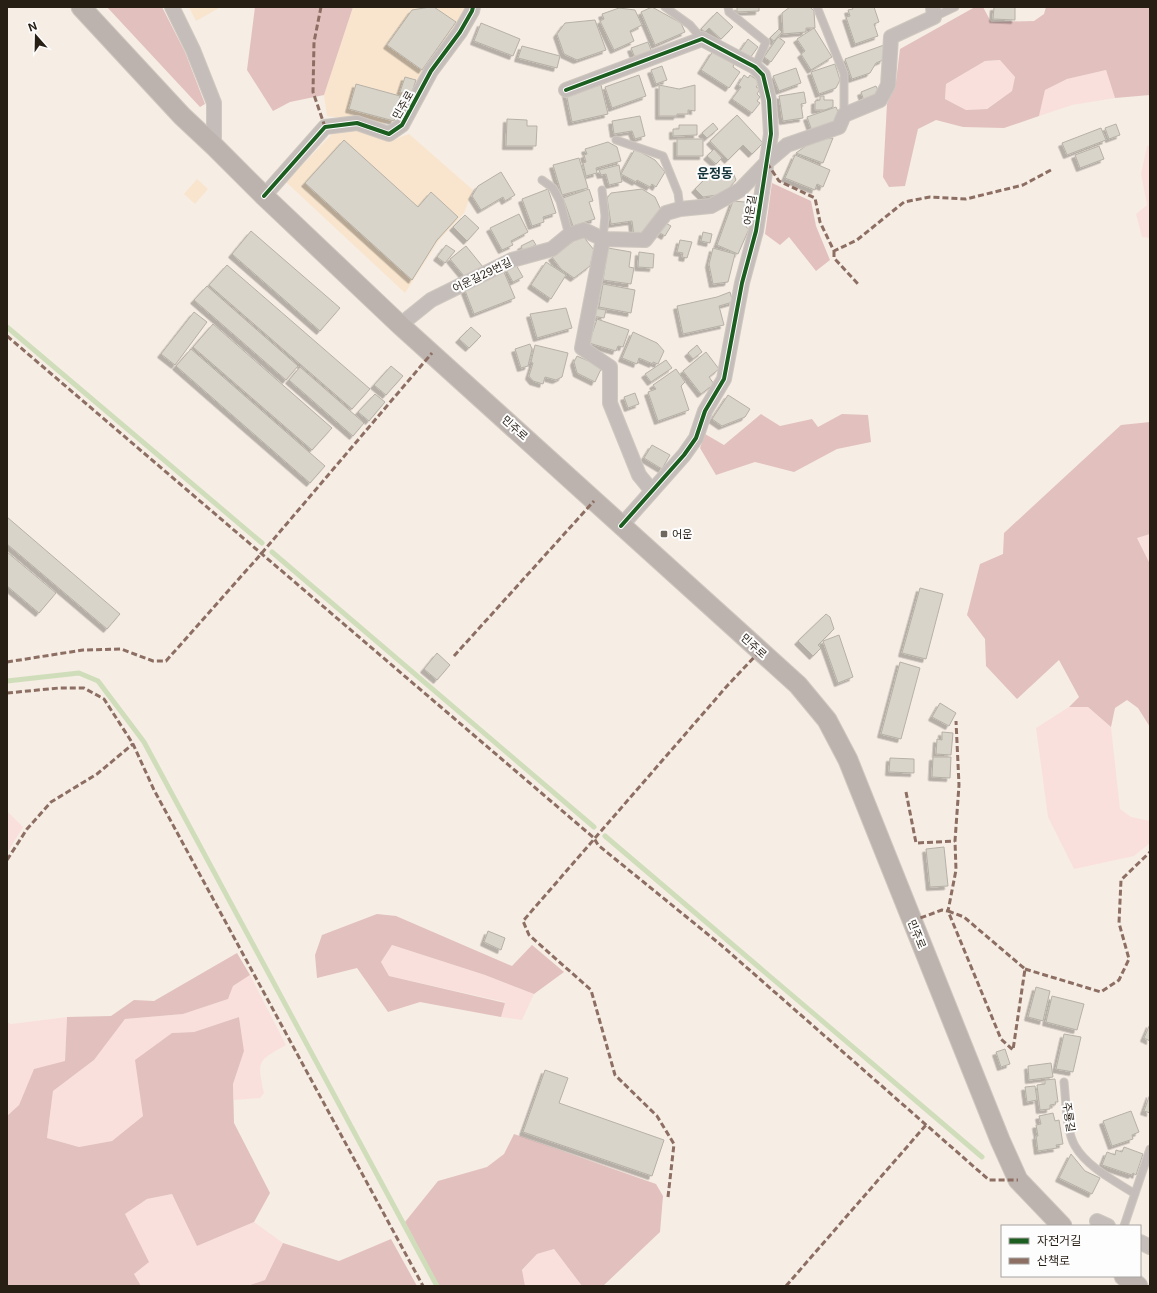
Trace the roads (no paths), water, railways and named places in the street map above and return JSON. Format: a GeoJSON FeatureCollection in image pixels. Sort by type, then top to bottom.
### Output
{"type":"FeatureCollection","features":[{"type":"Feature","properties":{"kind":"main road","name":"민주로"},"geometry":{"type":"LineString","coordinates":[[81,7],[182,116],[264,196],[400,325],[798,685],[827,720],[848,760],[997,1133],[1018,1180],[1061,1225]]}},
{"type":"Feature","properties":{"kind":"main road"},"geometry":{"type":"LineString","coordinates":[[1125,1277],[1138,1286]]}},
{"type":"Feature","properties":{"kind":"street"},"geometry":{"type":"LineString","coordinates":[[172,7],[193,50],[214,103],[214,146]]}},
{"type":"Feature","properties":{"kind":"street","name":"민주로"},"geometry":{"type":"LineString","coordinates":[[264,196],[325,127],[357,123],[389,134],[402,125],[431,71],[460,32],[472,12],[473,7]]}},
{"type":"Feature","properties":{"kind":"street"},"geometry":{"type":"LineString","coordinates":[[767,162],[787,145],[839,126],[844,115],[880,100],[888,85],[891,37],[933,12]]}},
{"type":"Feature","properties":{"kind":"street"},"geometry":{"type":"LineString","coordinates":[[566,90],[702,39],[755,67]]}},
{"type":"Feature","properties":{"kind":"street","name":"어운길"},"geometry":{"type":"LineString","coordinates":[[621,526],[684,455],[696,438],[705,411],[724,379],[742,283],[756,231],[770,134],[769,100],[763,75],[755,67]]}},
{"type":"Feature","properties":{"kind":"street","name":"어운길29번길"},"geometry":{"type":"LineString","coordinates":[[400,325],[431,300],[512,260],[552,249],[569,235],[584,230],[603,239],[645,240],[666,214],[680,209],[711,206],[740,190],[767,162]]}},
{"type":"Feature","properties":{"kind":"street"},"geometry":{"type":"LineString","coordinates":[[603,239],[582,348],[610,367],[610,403],[639,476],[652,491]]}},
{"type":"Feature","properties":{"kind":"street"},"geometry":{"type":"LineString","coordinates":[[1141,1242],[1150,1247]]}},
{"type":"Feature","properties":{"kind":"lane"},"geometry":{"type":"LineString","coordinates":[[665,7],[690,25],[702,39]]}},
{"type":"Feature","properties":{"kind":"lane"},"geometry":{"type":"LineString","coordinates":[[728,7],[729,12],[766,42],[755,67]]}},
{"type":"Feature","properties":{"kind":"lane"},"geometry":{"type":"LineString","coordinates":[[817,7],[844,74],[844,115]]}},
{"type":"Feature","properties":{"kind":"lane"},"geometry":{"type":"LineString","coordinates":[[933,12],[955,7]]}},
{"type":"Feature","properties":{"kind":"lane"},"geometry":{"type":"LineString","coordinates":[[616,140],[663,156],[678,193],[680,209]]}},
{"type":"Feature","properties":{"kind":"lane"},"geometry":{"type":"LineString","coordinates":[[542,180],[553,188],[560,201],[569,235]]}},
{"type":"Feature","properties":{"kind":"lane"},"geometry":{"type":"LineString","coordinates":[[602,190],[605,216],[603,239]]}},
{"type":"Feature","properties":{"kind":"lane","name":"주룡길"},"geometry":{"type":"LineString","coordinates":[[1064,1082],[1069,1126],[1075,1146],[1090,1164],[1135,1194]]}},
{"type":"Feature","properties":{"kind":"lane"},"geometry":{"type":"LineString","coordinates":[[1124,1225],[1150,1149]]}},
{"type":"Feature","properties":{"kind":"waterway"},"geometry":{"type":"LineString","coordinates":[[7,327],[262,543]]}},
{"type":"Feature","properties":{"kind":"waterway"},"geometry":{"type":"LineString","coordinates":[[272,552],[594,827]]}},
{"type":"Feature","properties":{"kind":"waterway"},"geometry":{"type":"LineString","coordinates":[[7,681],[79,673],[98,681],[144,742],[437,1286]]}},
{"type":"Feature","properties":{"kind":"waterway"},"geometry":{"type":"LineString","coordinates":[[605,836],[982,1157]]}},
{"type":"Feature","properties":{"kind":"place","name":"어운"},"geometry":{"type":"Point","coordinates":[664,534]}},
{"type":"Feature","properties":{"kind":"district","name":"운정동"},"geometry":{"type":"Point","coordinates":[715,173]}}]}
